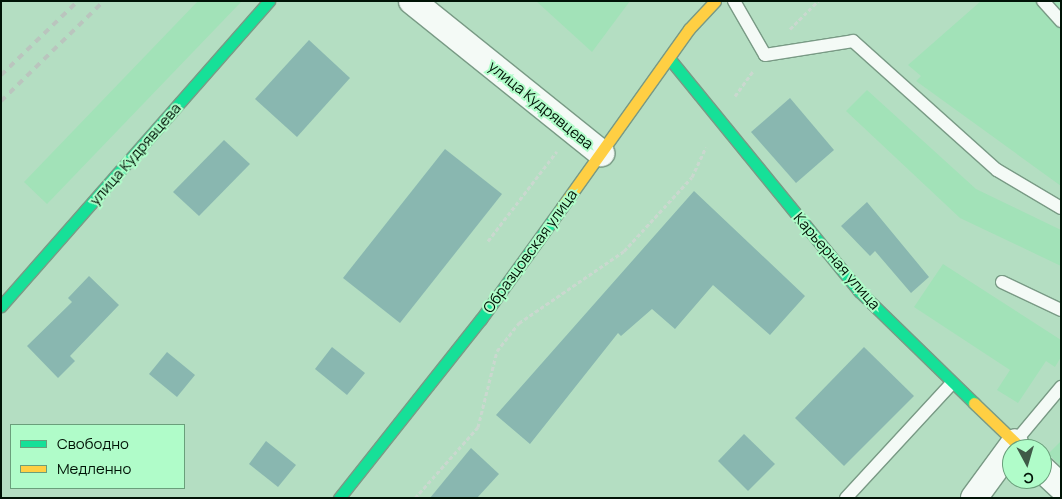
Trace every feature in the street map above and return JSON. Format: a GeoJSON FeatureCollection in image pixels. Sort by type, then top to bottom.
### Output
{"type":"FeatureCollection","features":[{"type":"Feature","properties":{"kind":"street","name":"улица Кудрявцева"},"geometry":{"type":"LineString","coordinates":[[1,306],[270,1]]}},
{"type":"Feature","properties":{"kind":"street","name":"улица Кудрявцева"},"geometry":{"type":"LineString","coordinates":[[412,1],[601,153]]}},
{"type":"Feature","properties":{"kind":"street","name":"Образцовская улица"},"geometry":{"type":"LineString","coordinates":[[339,498],[481,319],[669,58],[715,1]]}},
{"type":"Feature","properties":{"kind":"street","name":"Карьерная улица"},"geometry":{"type":"LineString","coordinates":[[669,58],[859,291],[1011,439]]}},
{"type":"Feature","properties":{"kind":"street"},"geometry":{"type":"LineString","coordinates":[[974,498],[1002,465]]}},
{"type":"Feature","properties":{"kind":"lane"},"geometry":{"type":"LineString","coordinates":[[734,1],[765,56],[853,41],[997,170],[1061,208]]}},
{"type":"Feature","properties":{"kind":"lane"},"geometry":{"type":"LineString","coordinates":[[1043,1],[1061,21]]}},
{"type":"Feature","properties":{"kind":"lane"},"geometry":{"type":"LineString","coordinates":[[1002,282],[1061,310]]}},
{"type":"Feature","properties":{"kind":"lane"},"geometry":{"type":"LineString","coordinates":[[846,498],[952,383]]}},
{"type":"Feature","properties":{"kind":"lane"},"geometry":{"type":"LineString","coordinates":[[1023,439],[1061,387]]}},
{"type":"Feature","properties":{"kind":"path"},"geometry":{"type":"LineString","coordinates":[[416,498],[478,427],[497,351],[514,330],[624,251],[692,177],[719,119],[765,56],[818,1]]}},
{"type":"Feature","properties":{"kind":"shaded area"},"geometry":{"type":"Polygon","coordinates":[[[198,1],[242,1],[47,204],[24,182],[198,1]]]}},
{"type":"Feature","properties":{"kind":"shaded area"},"geometry":{"type":"Polygon","coordinates":[[[536,1],[630,1],[592,52],[536,1]]]}},
{"type":"Feature","properties":{"kind":"shaded area"},"geometry":{"type":"Polygon","coordinates":[[[981,1],[1061,1],[1061,186],[916,81],[921,76],[908,65],[981,1]]]}},
{"type":"Feature","properties":{"kind":"shaded area"},"geometry":{"type":"Polygon","coordinates":[[[867,90],[976,189],[1061,230],[1061,266],[960,218],[846,111],[867,90]]]}},
{"type":"Feature","properties":{"kind":"shaded area"},"geometry":{"type":"Polygon","coordinates":[[[943,264],[1061,340],[1061,357],[1055,367],[1046,361],[1018,403],[997,390],[1010,370],[914,307],[943,264]]]}},
{"type":"Feature","properties":{"kind":"shaded area"},"geometry":{"type":"Polygon","coordinates":[[[1061,441],[1061,466],[1052,458],[1052,450],[1061,441]]]}},
{"type":"Feature","properties":{"kind":"building"},"geometry":{"type":"Polygon","coordinates":[[[309,40],[350,78],[297,137],[255,99],[309,40]]]}},
{"type":"Feature","properties":{"kind":"building"},"geometry":{"type":"Polygon","coordinates":[[[790,98],[834,150],[796,183],[751,132],[790,98]]]}},
{"type":"Feature","properties":{"kind":"building"},"geometry":{"type":"Polygon","coordinates":[[[224,140],[250,164],[199,216],[173,192],[224,140]]]}},
{"type":"Feature","properties":{"kind":"building"},"geometry":{"type":"Polygon","coordinates":[[[445,149],[502,194],[400,323],[343,278],[445,149]]]}},
{"type":"Feature","properties":{"kind":"building"},"geometry":{"type":"Polygon","coordinates":[[[694,191],[805,296],[770,335],[713,285],[675,329],[652,309],[621,336],[618,333],[530,444],[496,415],[694,191]]]}},
{"type":"Feature","properties":{"kind":"building"},"geometry":{"type":"Polygon","coordinates":[[[867,202],[929,277],[911,293],[875,251],[870,256],[841,226],[867,202]]]}},
{"type":"Feature","properties":{"kind":"building"},"geometry":{"type":"Polygon","coordinates":[[[89,276],[119,305],[70,356],[75,361],[58,378],[27,346],[72,302],[68,298],[89,276]]]}},
{"type":"Feature","properties":{"kind":"building"},"geometry":{"type":"Polygon","coordinates":[[[332,347],[365,373],[347,395],[315,369],[332,347]]]}},
{"type":"Feature","properties":{"kind":"building"},"geometry":{"type":"Polygon","coordinates":[[[864,347],[914,396],[844,466],[795,418],[864,347]]]}},
{"type":"Feature","properties":{"kind":"building"},"geometry":{"type":"Polygon","coordinates":[[[167,352],[195,375],[177,397],[149,374],[167,352]]]}},
{"type":"Feature","properties":{"kind":"building"},"geometry":{"type":"Polygon","coordinates":[[[744,434],[775,464],[748,491],[718,461],[744,434]]]}},
{"type":"Feature","properties":{"kind":"building"},"geometry":{"type":"Polygon","coordinates":[[[266,441],[296,465],[278,487],[249,464],[266,441]]]}},
{"type":"Feature","properties":{"kind":"building"},"geometry":{"type":"Polygon","coordinates":[[[471,448],[499,474],[477,498],[430,498],[471,448]]]}},
{"type":"Feature","properties":{"kind":"railway"},"geometry":{"type":"LineString","coordinates":[[1,75],[78,1]]}},
{"type":"Feature","properties":{"kind":"railway"},"geometry":{"type":"LineString","coordinates":[[1,101],[104,1]]}},
{"type":"Feature","properties":{"kind":"traffic: fast"},"geometry":{"type":"LineString","coordinates":[[1,306],[269,1]]}},
{"type":"Feature","properties":{"kind":"traffic: fast"},"geometry":{"type":"LineString","coordinates":[[669,58],[859,291],[974,403]]}},
{"type":"Feature","properties":{"kind":"traffic: fast"},"geometry":{"type":"LineString","coordinates":[[339,498],[481,319],[562,207]]}},
{"type":"Feature","properties":{"kind":"traffic: slow"},"geometry":{"type":"LineString","coordinates":[[562,207],[689,29],[715,1]]}},
{"type":"Feature","properties":{"kind":"traffic: slow"},"geometry":{"type":"LineString","coordinates":[[974,403],[1012,439]]}}]}
